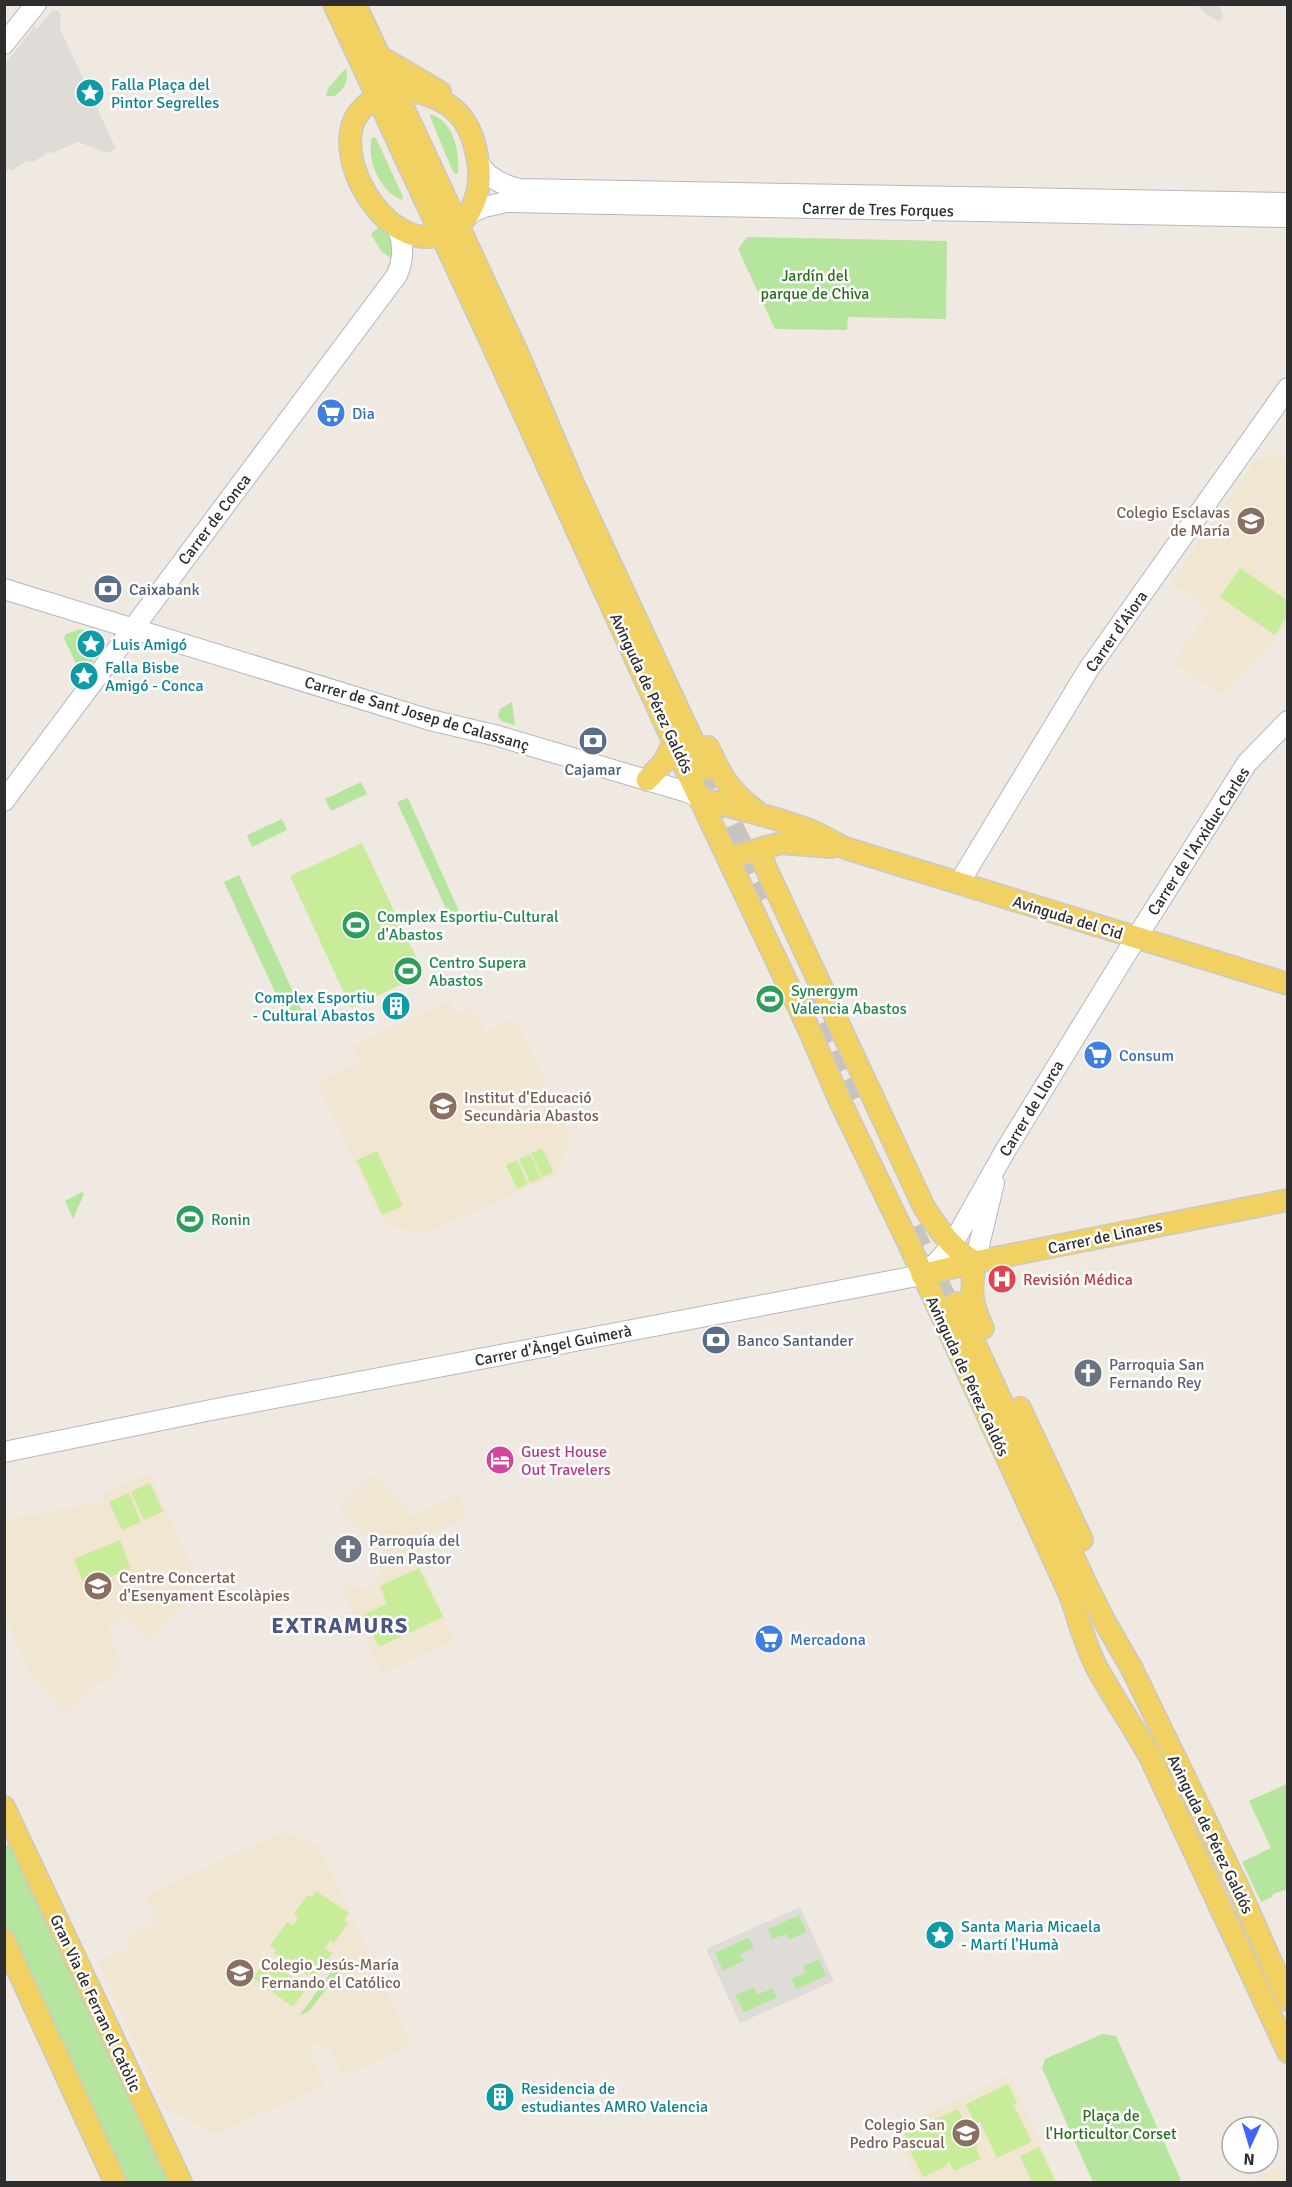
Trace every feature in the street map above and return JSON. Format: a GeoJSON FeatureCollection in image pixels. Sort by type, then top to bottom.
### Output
{"type":"FeatureCollection","features":[{"type":"Feature","properties":{"kind":"main road"},"geometry":{"type":"LineString","coordinates":[[4,44],[36,4]]}},
{"type":"Feature","properties":{"kind":"main road","name":"Avinguda de Pérez Galdós"},"geometry":{"type":"LineString","coordinates":[[334,4],[387,95],[456,224],[508,357],[674,742],[1070,1595],[1083,1637],[1098,1669],[1132,1725]]}},
{"type":"Feature","properties":{"kind":"main road","name":"Avinguda de Pérez Galdós"},"geometry":{"type":"LineString","coordinates":[[355,4],[379,56],[387,95]]}},
{"type":"Feature","properties":{"kind":"main road"},"geometry":{"type":"LineString","coordinates":[[379,56],[434,87],[451,102],[459,113],[469,127],[478,162],[479,188],[476,199],[456,224],[420,237],[398,229],[382,215],[359,183],[353,164],[351,141],[354,123],[360,111],[387,95],[408,90],[432,96],[459,113]]}},
{"type":"Feature","properties":{"kind":"main road","name":"Carrer de Tres Forques"},"geometry":{"type":"LineString","coordinates":[[478,162],[487,174],[506,185],[519,189],[1009,205],[1287,217]]}},
{"type":"Feature","properties":{"kind":"main road","name":"Carrer de Tres Forques"},"geometry":{"type":"LineString","coordinates":[[456,224],[484,207],[506,202],[1009,205],[1287,203]]}},
{"type":"Feature","properties":{"kind":"main road","name":"Carrer de Conca"},"geometry":{"type":"LineString","coordinates":[[4,801],[397,275],[403,246],[398,229]]}},
{"type":"Feature","properties":{"kind":"main road","name":"Avinguda de Pérez Galdós"},"geometry":{"type":"LineString","coordinates":[[508,357],[703,770]]}},
{"type":"Feature","properties":{"kind":"main road","name":"Avinguda de Pérez Galdós"},"geometry":{"type":"LineString","coordinates":[[508,357],[545,400],[722,778],[736,796],[760,813]]}},
{"type":"Feature","properties":{"kind":"main road","name":"Carrer d'Aiora"},"geometry":{"type":"LineString","coordinates":[[959,883],[1088,670],[1287,388]]}},
{"type":"Feature","properties":{"kind":"main road","name":"Carrer de Sant Josep de Calassanç"},"geometry":{"type":"LineString","coordinates":[[4,589],[430,720],[498,736],[701,798]]}},
{"type":"Feature","properties":{"kind":"main road","name":"Carrer de l'Arxiduc Carles"},"geometry":{"type":"LineString","coordinates":[[1136,938],[1247,763],[1287,720]]}},
{"type":"Feature","properties":{"kind":"main road"},"geometry":{"type":"LineString","coordinates":[[647,780],[664,762],[674,742]]}},
{"type":"Feature","properties":{"kind":"main road","name":"Avinguda del Cid"},"geometry":{"type":"LineString","coordinates":[[701,798],[738,810],[760,813],[816,833],[848,849],[1287,984]]}},
{"type":"Feature","properties":{"kind":"main road","name":"Avinguda del Cid"},"geometry":{"type":"LineString","coordinates":[[728,858],[781,843],[848,849]]}},
{"type":"Feature","properties":{"kind":"main road","name":"Avinguda de Pérez Galdós"},"geometry":{"type":"LineString","coordinates":[[763,848],[762,857],[765,866],[915,1226]]}},
{"type":"Feature","properties":{"kind":"main road"},"geometry":{"type":"LineString","coordinates":[[764,899],[808,995]]}},
{"type":"Feature","properties":{"kind":"main road","name":"Carrer de Llorca"},"geometry":{"type":"LineString","coordinates":[[922,1275],[952,1245],[1005,1151],[1136,938]]}},
{"type":"Feature","properties":{"kind":"main road","name":"Avinguda de Pérez Galdós"},"geometry":{"type":"LineString","coordinates":[[807,1025],[862,1098],[924,1207],[952,1245],[961,1254],[975,1262],[972,1293],[976,1313],[1098,1577],[1132,1669]]}},
{"type":"Feature","properties":{"kind":"main road"},"geometry":{"type":"LineString","coordinates":[[975,1262],[996,1176],[1005,1151]]}},
{"type":"Feature","properties":{"kind":"main road","name":"Carrer de Linares"},"geometry":{"type":"LineString","coordinates":[[922,1275],[975,1262],[1287,1200]]}},
{"type":"Feature","properties":{"kind":"main road","name":"Carrer d'Àngel Guimerà"},"geometry":{"type":"LineString","coordinates":[[4,1452],[184,1415],[922,1275]]}},
{"type":"Feature","properties":{"kind":"main road","name":"Avinguda de Pérez Galdós"},"geometry":{"type":"LineString","coordinates":[[1287,2000],[1238,1887],[1132,1669],[1085,1582],[953,1304],[1089,1604],[1132,1725],[1178,1817],[1287,2052]]}},
{"type":"Feature","properties":{"kind":"main road","name":"Carrer d'Àngel Guimerà"},"geometry":{"type":"LineString","coordinates":[[4,1441],[152,1413],[184,1415]]}},
{"type":"Feature","properties":{"kind":"main road","name":"Gran Via de Ferran el Catòlic"},"geometry":{"type":"LineString","coordinates":[[7,1818],[181,2182]]}},
{"type":"Feature","properties":{"kind":"main road"},"geometry":{"type":"LineString","coordinates":[[4,1940],[115,2182]]}},
{"type":"Feature","properties":{"kind":"shaded area"},"geometry":{"type":"Polygon","coordinates":[[[1197,5],[1219,5],[1223,16],[1220,22],[1206,14],[1197,5]]]}},
{"type":"Feature","properties":{"kind":"shaded area"},"geometry":{"type":"Polygon","coordinates":[[[53,10],[57,10],[61,15],[61,31],[116,149],[107,153],[78,142],[5,172],[5,64],[34,27],[37,29],[53,10]]]}},
{"type":"Feature","properties":{"kind":"shaded area","name":"Colegio Esclavas de María"},"geometry":{"type":"Polygon","coordinates":[[[1276,454],[1287,458],[1287,627],[1222,694],[1173,663],[1210,610],[1171,582],[1257,459],[1276,454]]]}},
{"type":"Feature","properties":{"kind":"shaded area","name":"Institut d'Educació Secundària Abastos"},"geometry":{"type":"Polygon","coordinates":[[[450,1000],[457,1015],[472,1008],[485,1033],[515,1018],[568,1131],[568,1144],[559,1168],[552,1177],[421,1234],[390,1226],[381,1218],[317,1082],[360,1061],[353,1046],[450,1000]]]}},
{"type":"Feature","properties":{"kind":"shaded area","name":"Centre Concertat d'Esenyament Escolàpies"},"geometry":{"type":"Polygon","coordinates":[[[149,1473],[193,1570],[189,1602],[147,1641],[122,1614],[107,1628],[121,1664],[66,1714],[33,1678],[5,1616],[4,1520],[104,1502],[102,1494],[149,1473]]]}},
{"type":"Feature","properties":{"kind":"shaded area"},"geometry":{"type":"Polygon","coordinates":[[[374,1475],[412,1517],[458,1495],[467,1517],[410,1543],[455,1640],[382,1673],[343,1589],[348,1584],[364,1590],[376,1584],[381,1577],[382,1571],[377,1557],[383,1552],[340,1507],[374,1475]]]}},
{"type":"Feature","properties":{"kind":"shaded area","name":"Colegio Jesús-María Fernando el Católico"},"geometry":{"type":"Polygon","coordinates":[[[283,1832],[319,1846],[409,2040],[407,2047],[343,2076],[332,2051],[314,2042],[309,2050],[325,2085],[215,2134],[164,2106],[98,1962],[126,1949],[131,1934],[157,1922],[145,1896],[283,1832]]]}},
{"type":"Feature","properties":{"kind":"shaded area"},"geometry":{"type":"Polygon","coordinates":[[[800,1907],[834,1981],[740,2023],[706,1949],[800,1907]],[[799,1915],[768,1929],[772,1939],[786,1934],[789,1940],[807,1932],[799,1915]],[[749,1937],[715,1953],[723,1971],[744,1961],[740,1954],[754,1948],[749,1937]],[[819,1959],[803,1966],[805,1973],[791,1979],[796,1989],[826,1976],[819,1959]],[[754,1987],[735,1995],[744,2013],[777,1998],[773,1988],[757,1995],[754,1987]]]}},
{"type":"Feature","properties":{"kind":"shaded area","name":"Colegio San Pedro Pascual"},"geometry":{"type":"Polygon","coordinates":[[[1010,2075],[1057,2182],[918,2182],[894,2129],[1010,2075]]]}},
{"type":"Feature","properties":{"kind":"shaded area"},"geometry":{"type":"Polygon","coordinates":[[[1287,2163],[1287,2182],[1246,2182],[1261,2175],[1280,2175],[1280,2166],[1287,2163]]]}},
{"type":"Feature","properties":{"kind":"green space"},"geometry":{"type":"Polygon","coordinates":[[[346,68],[346,81],[343,88],[334,96],[326,96],[328,88],[346,68]]]}},
{"type":"Feature","properties":{"kind":"green space"},"geometry":{"type":"Polygon","coordinates":[[[429,114],[444,122],[449,129],[458,156],[458,173],[456,174],[453,172],[429,114]]]}},
{"type":"Feature","properties":{"kind":"green space"},"geometry":{"type":"Polygon","coordinates":[[[372,137],[376,138],[403,197],[402,200],[387,190],[376,174],[371,156],[372,137]]]}},
{"type":"Feature","properties":{"kind":"green space"},"geometry":{"type":"Polygon","coordinates":[[[381,225],[391,240],[391,258],[381,251],[371,234],[381,225]]]}},
{"type":"Feature","properties":{"kind":"green space","name":"Jardín del parque de Chiva"},"geometry":{"type":"Polygon","coordinates":[[[747,237],[947,241],[946,319],[848,317],[847,330],[775,329],[738,249],[747,237]]]}},
{"type":"Feature","properties":{"kind":"green space"},"geometry":{"type":"Polygon","coordinates":[[[1240,568],[1287,600],[1287,616],[1275,635],[1220,597],[1240,568]]]}},
{"type":"Feature","properties":{"kind":"green space"},"geometry":{"type":"Polygon","coordinates":[[[80,629],[101,636],[105,643],[88,669],[82,670],[78,668],[64,638],[66,634],[80,629]]]}},
{"type":"Feature","properties":{"kind":"green space"},"geometry":{"type":"Polygon","coordinates":[[[512,702],[515,725],[501,721],[498,716],[500,709],[512,702]]]}},
{"type":"Feature","properties":{"kind":"green space"},"geometry":{"type":"Polygon","coordinates":[[[361,782],[367,794],[331,811],[325,799],[361,782]]]}},
{"type":"Feature","properties":{"kind":"green space"},"geometry":{"type":"Polygon","coordinates":[[[408,798],[459,911],[449,915],[397,802],[408,798]]]}},
{"type":"Feature","properties":{"kind":"green space"},"geometry":{"type":"Polygon","coordinates":[[[282,819],[287,830],[252,847],[247,835],[282,819]]]}},
{"type":"Feature","properties":{"kind":"green space","name":"Complex Esportiu-Cultural d'Abastos"},"geometry":{"type":"Polygon","coordinates":[[[362,843],[424,974],[351,1008],[290,876],[362,843]]]}},
{"type":"Feature","properties":{"kind":"green space"},"geometry":{"type":"Polygon","coordinates":[[[239,875],[302,1011],[287,1018],[224,882],[239,875]]]}},
{"type":"Feature","properties":{"kind":"green space"},"geometry":{"type":"Polygon","coordinates":[[[542,1148],[553,1172],[542,1177],[531,1153],[542,1148]]]}},
{"type":"Feature","properties":{"kind":"green space"},"geometry":{"type":"Polygon","coordinates":[[[377,1151],[403,1206],[382,1215],[357,1160],[377,1151]]]}},
{"type":"Feature","properties":{"kind":"green space"},"geometry":{"type":"Polygon","coordinates":[[[530,1154],[541,1178],[530,1183],[519,1159],[530,1154]]]}},
{"type":"Feature","properties":{"kind":"green space"},"geometry":{"type":"Polygon","coordinates":[[[517,1160],[528,1184],[517,1189],[506,1165],[517,1160]]]}},
{"type":"Feature","properties":{"kind":"green space"},"geometry":{"type":"Polygon","coordinates":[[[82,1192],[84,1194],[73,1219],[65,1201],[82,1192]]]}},
{"type":"Feature","properties":{"kind":"green space"},"geometry":{"type":"Polygon","coordinates":[[[150,1483],[163,1512],[144,1520],[131,1492],[150,1483]]]}},
{"type":"Feature","properties":{"kind":"green space"},"geometry":{"type":"Polygon","coordinates":[[[129,1493],[141,1522],[122,1530],[109,1502],[129,1493]]]}},
{"type":"Feature","properties":{"kind":"green space"},"geometry":{"type":"Polygon","coordinates":[[[120,1540],[131,1569],[85,1587],[74,1559],[120,1540]]]}},
{"type":"Feature","properties":{"kind":"green space"},"geometry":{"type":"Polygon","coordinates":[[[419,1568],[443,1617],[379,1647],[363,1615],[387,1604],[380,1586],[419,1568]]]}},
{"type":"Feature","properties":{"kind":"green space"},"geometry":{"type":"Polygon","coordinates":[[[1287,1784],[1287,1889],[1261,1902],[1242,1862],[1271,1848],[1249,1801],[1287,1784]]]}},
{"type":"Feature","properties":{"kind":"green space"},"geometry":{"type":"Polygon","coordinates":[[[11,1843],[169,2180],[167,2182],[124,2182],[5,1927],[4,1846],[11,1843]]]}},
{"type":"Feature","properties":{"kind":"green space"},"geometry":{"type":"Polygon","coordinates":[[[316,1891],[349,1913],[344,1920],[348,1923],[334,1943],[330,1940],[325,1948],[332,1953],[315,1977],[309,1973],[307,1975],[274,1953],[276,1950],[270,1946],[287,1922],[293,1925],[298,1917],[294,1914],[308,1895],[312,1897],[316,1891]]]}},
{"type":"Feature","properties":{"kind":"green space"},"geometry":{"type":"Polygon","coordinates":[[[799,1915],[807,1932],[789,1940],[772,1940],[767,1929],[799,1915]]]}},
{"type":"Feature","properties":{"kind":"green space"},"geometry":{"type":"Polygon","coordinates":[[[749,1937],[754,1948],[744,1961],[723,1971],[714,1953],[749,1937]]]}},
{"type":"Feature","properties":{"kind":"green space"},"geometry":{"type":"Polygon","coordinates":[[[266,1959],[307,1988],[293,2007],[253,1978],[266,1959]]]}},
{"type":"Feature","properties":{"kind":"green space"},"geometry":{"type":"Polygon","coordinates":[[[819,1959],[827,1976],[796,1990],[791,1979],[805,1973],[802,1966],[819,1959]]]}},
{"type":"Feature","properties":{"kind":"green space"},"geometry":{"type":"Polygon","coordinates":[[[337,1964],[343,1968],[308,2012],[300,2015],[337,1964]]]}},
{"type":"Feature","properties":{"kind":"green space"},"geometry":{"type":"Polygon","coordinates":[[[754,1987],[773,1988],[777,1998],[743,2013],[735,1995],[754,1987]]]}},
{"type":"Feature","properties":{"kind":"green space","name":"Plaça de l'Horticultor Corset"},"geometry":{"type":"Polygon","coordinates":[[[1102,2034],[1116,2036],[1181,2180],[1176,2182],[1093,2182],[1042,2068],[1045,2059],[1102,2034]]]}},
{"type":"Feature","properties":{"kind":"green space"},"geometry":{"type":"Polygon","coordinates":[[[1008,2084],[1017,2103],[1012,2106],[1015,2107],[1031,2140],[997,2158],[980,2122],[975,2124],[966,2104],[1008,2084]]]}},
{"type":"Feature","properties":{"kind":"green space"},"geometry":{"type":"Polygon","coordinates":[[[958,2109],[978,2148],[976,2149],[981,2159],[954,2171],[949,2162],[948,2165],[923,2177],[904,2139],[906,2138],[904,2134],[929,2123],[931,2126],[933,2125],[931,2121],[958,2109]]]}},
{"type":"Feature","properties":{"kind":"green space"},"geometry":{"type":"Polygon","coordinates":[[[1039,2147],[1056,2182],[1032,2182],[1020,2156],[1039,2147]]]}},
{"type":"Feature","properties":{"kind":"tunnel"},"geometry":{"type":"LineString","coordinates":[[706,769],[767,898]]}},
{"type":"Feature","properties":{"kind":"tunnel"},"geometry":{"type":"LineString","coordinates":[[806,996],[855,1104]]}},
{"type":"Feature","properties":{"kind":"tunnel"},"geometry":{"type":"LineString","coordinates":[[912,1228],[950,1306]]}},
{"type":"Feature","properties":{"kind":"place","name":"Falla Plaça del Pintor Segrelles"},"geometry":{"type":"Point","coordinates":[90,93]}},
{"type":"Feature","properties":{"kind":"place","name":"Dia"},"geometry":{"type":"Point","coordinates":[331,413]}},
{"type":"Feature","properties":{"kind":"place","name":"Colegio Esclavas de María"},"geometry":{"type":"Point","coordinates":[1251,521]}},
{"type":"Feature","properties":{"kind":"place","name":"Caixabank"},"geometry":{"type":"Point","coordinates":[108,589]}},
{"type":"Feature","properties":{"kind":"place","name":"Luis Amigó"},"geometry":{"type":"Point","coordinates":[91,644]}},
{"type":"Feature","properties":{"kind":"place","name":"Falla Bisbe Amigó - Conca"},"geometry":{"type":"Point","coordinates":[84,676]}},
{"type":"Feature","properties":{"kind":"place","name":"Cajamar"},"geometry":{"type":"Point","coordinates":[593,741]}},
{"type":"Feature","properties":{"kind":"place","name":"Complex Esportiu-Cultural d'Abastos"},"geometry":{"type":"Point","coordinates":[356,925]}},
{"type":"Feature","properties":{"kind":"place","name":"Centro Supera Abastos"},"geometry":{"type":"Point","coordinates":[408,971]}},
{"type":"Feature","properties":{"kind":"place","name":"Synergym Valencia Abastos"},"geometry":{"type":"Point","coordinates":[770,999]}},
{"type":"Feature","properties":{"kind":"place","name":"Complex Esportiu - Cultural Abastos"},"geometry":{"type":"Point","coordinates":[396,1006]}},
{"type":"Feature","properties":{"kind":"place","name":"Consum"},"geometry":{"type":"Point","coordinates":[1098,1055]}},
{"type":"Feature","properties":{"kind":"place","name":"Institut d'Educació Secundària Abastos"},"geometry":{"type":"Point","coordinates":[443,1106]}},
{"type":"Feature","properties":{"kind":"place","name":"Ronin"},"geometry":{"type":"Point","coordinates":[190,1219]}},
{"type":"Feature","properties":{"kind":"place","name":"Revisión Médica"},"geometry":{"type":"Point","coordinates":[1002,1279]}},
{"type":"Feature","properties":{"kind":"place","name":"Banco Santander"},"geometry":{"type":"Point","coordinates":[716,1340]}},
{"type":"Feature","properties":{"kind":"place","name":"Parroquia San Fernando Rey"},"geometry":{"type":"Point","coordinates":[1088,1373]}},
{"type":"Feature","properties":{"kind":"place","name":"Guest House Out Travelers"},"geometry":{"type":"Point","coordinates":[500,1460]}},
{"type":"Feature","properties":{"kind":"place","name":"Parroquía del Buen Pastor"},"geometry":{"type":"Point","coordinates":[348,1549]}},
{"type":"Feature","properties":{"kind":"place","name":"Centre Concertat d'Esenyament Escolàpies"},"geometry":{"type":"Point","coordinates":[98,1586]}},
{"type":"Feature","properties":{"kind":"place","name":"Mercadona"},"geometry":{"type":"Point","coordinates":[769,1639]}},
{"type":"Feature","properties":{"kind":"place","name":"Santa Maria Micaela - Martí l'Humà"},"geometry":{"type":"Point","coordinates":[940,1935]}},
{"type":"Feature","properties":{"kind":"place","name":"Colegio Jesús-María Fernando el Católico"},"geometry":{"type":"Point","coordinates":[240,1973]}},
{"type":"Feature","properties":{"kind":"place","name":"Residencia de estudiantes AMRO Valencia"},"geometry":{"type":"Point","coordinates":[500,2097]}},
{"type":"Feature","properties":{"kind":"place","name":"Colegio San Pedro Pascual"},"geometry":{"type":"Point","coordinates":[966,2133]}},
{"type":"Feature","properties":{"kind":"district","name":"EXTRAMURS"},"geometry":{"type":"Point","coordinates":[340,1625]}}]}
